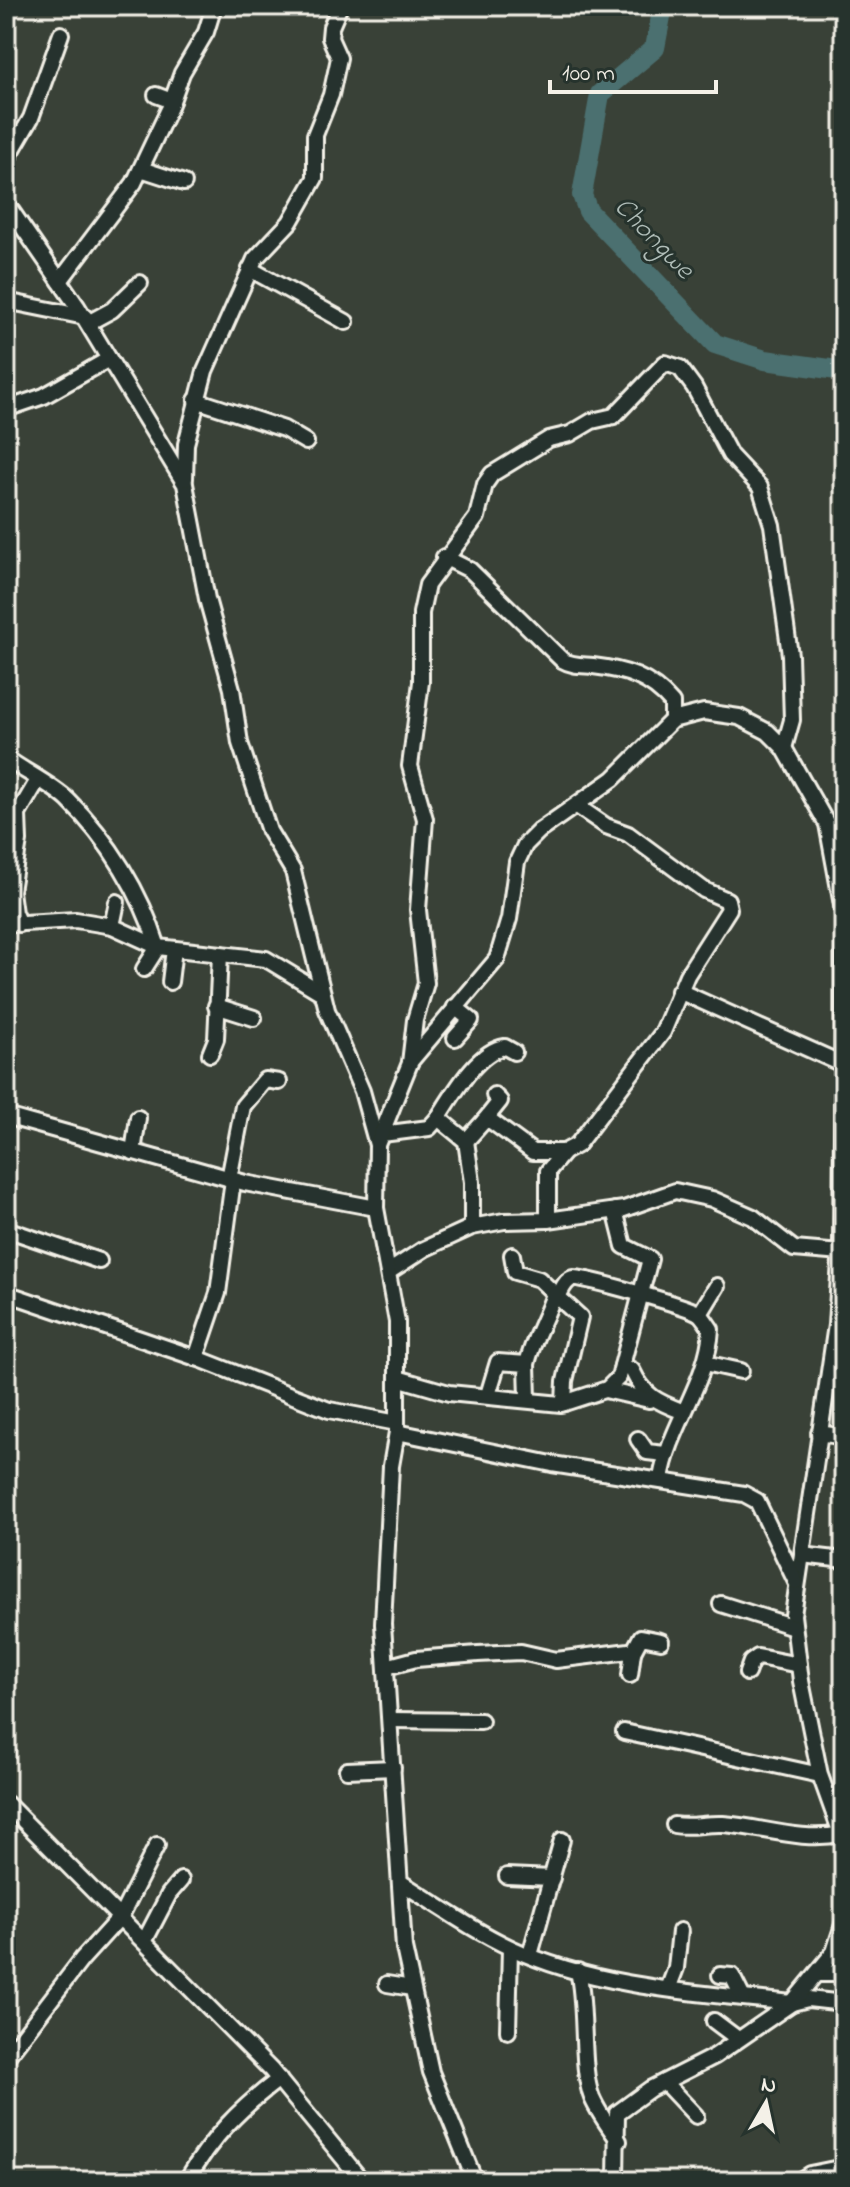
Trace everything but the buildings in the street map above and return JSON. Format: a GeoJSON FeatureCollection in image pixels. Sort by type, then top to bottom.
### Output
{"type":"FeatureCollection","features":[{"type":"Feature","properties":{"kind":"street"},"geometry":{"type":"LineString","coordinates":[[60,281],[119,206],[141,169],[214,6]]}},
{"type":"Feature","properties":{"kind":"street"},"geometry":{"type":"LineString","coordinates":[[340,6],[330,38],[339,58],[331,95],[315,135],[315,178],[290,222],[250,269],[205,371],[186,444],[185,484],[207,599],[232,689],[240,743],[269,831],[293,871],[322,993],[380,1139]]}},
{"type":"Feature","properties":{"kind":"street"},"geometry":{"type":"LineString","coordinates":[[6,161],[31,118],[61,34]]}},
{"type":"Feature","properties":{"kind":"street"},"geometry":{"type":"LineString","coordinates":[[156,95],[172,101]]}},
{"type":"Feature","properties":{"kind":"street"},"geometry":{"type":"LineString","coordinates":[[141,169],[184,183]]}},
{"type":"Feature","properties":{"kind":"street"},"geometry":{"type":"LineString","coordinates":[[6,203],[86,320],[185,484]]}},
{"type":"Feature","properties":{"kind":"street"},"geometry":{"type":"LineString","coordinates":[[250,269],[346,322]]}},
{"type":"Feature","properties":{"kind":"street"},"geometry":{"type":"LineString","coordinates":[[6,301],[86,320],[112,310],[140,283]]}},
{"type":"Feature","properties":{"kind":"street"},"geometry":{"type":"LineString","coordinates":[[6,409],[44,396],[109,359]]}},
{"type":"Feature","properties":{"kind":"street"},"geometry":{"type":"LineString","coordinates":[[475,2181],[431,2072],[404,1948],[383,1624],[391,1466],[397,1428],[397,1322],[376,1208],[380,1139],[410,1063],[415,1020],[426,983],[418,910],[425,819],[410,766],[421,682],[421,613],[427,585],[444,557],[477,517],[485,484],[492,474],[549,439],[570,434],[592,421],[614,416],[642,390],[657,369],[673,363],[694,387],[730,455],[760,487],[772,525],[790,655],[792,720],[784,748]]}},
{"type":"Feature","properties":{"kind":"street"},"geometry":{"type":"LineString","coordinates":[[196,400],[284,429],[306,442]]}},
{"type":"Feature","properties":{"kind":"street"},"geometry":{"type":"LineString","coordinates":[[444,557],[470,570],[562,660],[571,665],[626,671],[648,680],[672,703],[672,720]]}},
{"type":"Feature","properties":{"kind":"street"},"geometry":{"type":"LineString","coordinates":[[410,1063],[455,1007],[485,976],[503,945],[517,862],[525,845],[539,831],[613,779],[672,720],[704,712],[739,717],[768,732],[784,748],[827,824],[840,866],[844,916],[841,1253],[836,1325],[796,1582],[794,1627],[820,1775],[842,1838],[820,1838],[720,1824],[693,1828],[674,1825]]}},
{"type":"Feature","properties":{"kind":"street"},"geometry":{"type":"LineString","coordinates":[[6,758],[67,799],[99,834],[147,911],[158,947],[144,969]]}},
{"type":"Feature","properties":{"kind":"street"},"geometry":{"type":"LineString","coordinates":[[38,780],[18,814],[19,841],[11,891],[13,924],[76,920],[112,926],[158,947],[266,959],[322,993]]}},
{"type":"Feature","properties":{"kind":"street"},"geometry":{"type":"LineString","coordinates":[[548,1220],[548,1171],[564,1152],[577,1145],[663,1032],[679,991],[729,909],[729,904],[704,890],[628,834],[606,826],[577,806]]}},
{"type":"Feature","properties":{"kind":"street"},"geometry":{"type":"LineString","coordinates":[[112,926],[117,902]]}},
{"type":"Feature","properties":{"kind":"street"},"geometry":{"type":"LineString","coordinates":[[170,982],[174,949]]}},
{"type":"Feature","properties":{"kind":"street"},"geometry":{"type":"LineString","coordinates":[[210,1054],[216,1039],[220,954]]}},
{"type":"Feature","properties":{"kind":"street"},"geometry":{"type":"LineString","coordinates":[[679,991],[842,1064]]}},
{"type":"Feature","properties":{"kind":"street"},"geometry":{"type":"LineString","coordinates":[[216,1006],[254,1018]]}},
{"type":"Feature","properties":{"kind":"street"},"geometry":{"type":"LineString","coordinates":[[455,1007],[471,1020],[455,1038]]}},
{"type":"Feature","properties":{"kind":"street"},"geometry":{"type":"LineString","coordinates":[[814,1053],[843,1039]]}},
{"type":"Feature","properties":{"kind":"street"},"geometry":{"type":"LineString","coordinates":[[380,1139],[429,1128],[461,1081],[493,1049],[505,1047],[514,1052]]}},
{"type":"Feature","properties":{"kind":"street"},"geometry":{"type":"LineString","coordinates":[[196,1358],[218,1293],[243,1106],[265,1080],[279,1082]]}},
{"type":"Feature","properties":{"kind":"street"},"geometry":{"type":"LineString","coordinates":[[466,1141],[500,1101],[494,1095]]}},
{"type":"Feature","properties":{"kind":"street"},"geometry":{"type":"LineString","coordinates":[[6,1116],[231,1179],[376,1208]]}},
{"type":"Feature","properties":{"kind":"street"},"geometry":{"type":"LineString","coordinates":[[133,1152],[138,1118]]}},
{"type":"Feature","properties":{"kind":"street"},"geometry":{"type":"LineString","coordinates":[[438,1118],[466,1141],[472,1182],[472,1227]]}},
{"type":"Feature","properties":{"kind":"street"},"geometry":{"type":"LineString","coordinates":[[484,1121],[491,1121],[533,1152],[564,1152]]}},
{"type":"Feature","properties":{"kind":"street"},"geometry":{"type":"LineString","coordinates":[[390,1271],[424,1249],[472,1227],[615,1210],[644,1204],[665,1192],[693,1194],[753,1217],[794,1249],[841,1253]]}},
{"type":"Feature","properties":{"kind":"street"},"geometry":{"type":"LineString","coordinates":[[397,1378],[449,1393],[564,1403],[605,1390],[619,1377],[650,1259],[624,1246],[615,1210]]}},
{"type":"Feature","properties":{"kind":"street"},"geometry":{"type":"LineString","coordinates":[[6,1229],[99,1261]]}},
{"type":"Feature","properties":{"kind":"street"},"geometry":{"type":"LineString","coordinates":[[512,1255],[515,1272],[539,1279],[580,1317],[565,1381],[564,1403]]}},
{"type":"Feature","properties":{"kind":"street"},"geometry":{"type":"LineString","coordinates":[[528,1399],[527,1364],[534,1334],[544,1323],[556,1295],[565,1283],[575,1277],[642,1294],[700,1314],[711,1329],[705,1363],[665,1454],[661,1479]]}},
{"type":"Feature","properties":{"kind":"street"},"geometry":{"type":"LineString","coordinates":[[700,1314],[717,1286]]}},
{"type":"Feature","properties":{"kind":"street"},"geometry":{"type":"LineString","coordinates":[[6,1293],[196,1358],[329,1410],[565,1466],[744,1494],[757,1501],[796,1582]]}},
{"type":"Feature","properties":{"kind":"street"},"geometry":{"type":"LineString","coordinates":[[488,1395],[498,1362],[527,1364]]}},
{"type":"Feature","properties":{"kind":"street"},"geometry":{"type":"LineString","coordinates":[[705,1363],[741,1371]]}},
{"type":"Feature","properties":{"kind":"street"},"geometry":{"type":"LineString","coordinates":[[622,1366],[632,1370],[641,1390],[653,1401]]}},
{"type":"Feature","properties":{"kind":"street"},"geometry":{"type":"LineString","coordinates":[[605,1390],[684,1412]]}},
{"type":"Feature","properties":{"kind":"street"},"geometry":{"type":"LineString","coordinates":[[819,1433],[844,1437]]}},
{"type":"Feature","properties":{"kind":"street"},"geometry":{"type":"LineString","coordinates":[[638,1439],[647,1452],[665,1454]]}},
{"type":"Feature","properties":{"kind":"street"},"geometry":{"type":"LineString","coordinates":[[802,1555],[844,1560]]}},
{"type":"Feature","properties":{"kind":"street"},"geometry":{"type":"LineString","coordinates":[[721,1604],[794,1627]]}},
{"type":"Feature","properties":{"kind":"street"},"geometry":{"type":"LineString","coordinates":[[630,1675],[633,1652],[641,1637],[661,1641]]}},
{"type":"Feature","properties":{"kind":"street"},"geometry":{"type":"LineString","coordinates":[[386,1667],[416,1659],[478,1654],[521,1652],[556,1660],[633,1652]]}},
{"type":"Feature","properties":{"kind":"street"},"geometry":{"type":"LineString","coordinates":[[747,1673],[751,1662],[758,1657],[799,1665]]}},
{"type":"Feature","properties":{"kind":"street"},"geometry":{"type":"LineString","coordinates":[[390,1720],[481,1721]]}},
{"type":"Feature","properties":{"kind":"street"},"geometry":{"type":"LineString","coordinates":[[624,1732],[820,1775]]}},
{"type":"Feature","properties":{"kind":"street"},"geometry":{"type":"LineString","coordinates":[[347,1770],[393,1768]]}},
{"type":"Feature","properties":{"kind":"street"},"geometry":{"type":"LineString","coordinates":[[6,1803],[145,1940],[279,2079],[354,2177]]}},
{"type":"Feature","properties":{"kind":"street"},"geometry":{"type":"LineString","coordinates":[[530,1955],[562,1840]]}},
{"type":"Feature","properties":{"kind":"street"},"geometry":{"type":"LineString","coordinates":[[6,2058],[82,1959],[121,1916],[157,1845]]}},
{"type":"Feature","properties":{"kind":"street"},"geometry":{"type":"LineString","coordinates":[[507,1876],[552,1878]]}},
{"type":"Feature","properties":{"kind":"street"},"geometry":{"type":"LineString","coordinates":[[145,1940],[169,1894],[181,1880]]}},
{"type":"Feature","properties":{"kind":"street"},"geometry":{"type":"LineString","coordinates":[[400,1882],[510,1948],[578,1971],[668,1989],[792,2003],[808,1999],[844,2003]]}},
{"type":"Feature","properties":{"kind":"street"},"geometry":{"type":"LineString","coordinates":[[616,2181],[619,2141],[617,2113],[664,2082],[715,2056],[792,2003],[834,1952],[844,1922]]}},
{"type":"Feature","properties":{"kind":"street"},"geometry":{"type":"LineString","coordinates":[[668,1989],[676,1968],[680,1931]]}},
{"type":"Feature","properties":{"kind":"street"},"geometry":{"type":"LineString","coordinates":[[508,2031],[510,1948]]}},
{"type":"Feature","properties":{"kind":"street"},"geometry":{"type":"LineString","coordinates":[[818,1974],[832,1974],[844,1969]]}},
{"type":"Feature","properties":{"kind":"street"},"geometry":{"type":"LineString","coordinates":[[578,1971],[585,2000],[588,2081],[601,2116],[619,2141]]}},
{"type":"Feature","properties":{"kind":"street"},"geometry":{"type":"LineString","coordinates":[[720,1975],[732,1976],[743,1998]]}},
{"type":"Feature","properties":{"kind":"street"},"geometry":{"type":"LineString","coordinates":[[387,1984],[412,1988]]}},
{"type":"Feature","properties":{"kind":"street"},"geometry":{"type":"LineString","coordinates":[[714,2021],[738,2039]]}},
{"type":"Feature","properties":{"kind":"street"},"geometry":{"type":"LineString","coordinates":[[186,2181],[209,2142],[246,2105],[279,2079]]}},
{"type":"Feature","properties":{"kind":"street"},"geometry":{"type":"LineString","coordinates":[[664,2082],[696,2116]]}},
{"type":"Feature","properties":{"kind":"street"},"geometry":{"type":"LineString","coordinates":[[799,2181],[810,2174],[844,2167]]}},
{"type":"Feature","properties":{"kind":"waterway"},"geometry":{"type":"LineString","coordinates":[[652,6],[659,20]]}},
{"type":"Feature","properties":{"kind":"waterway","name":"Chongwe"},"geometry":{"type":"LineString","coordinates":[[663,6],[655,48],[600,94],[582,195],[588,211],[715,344],[765,360],[844,371]]}}]}
